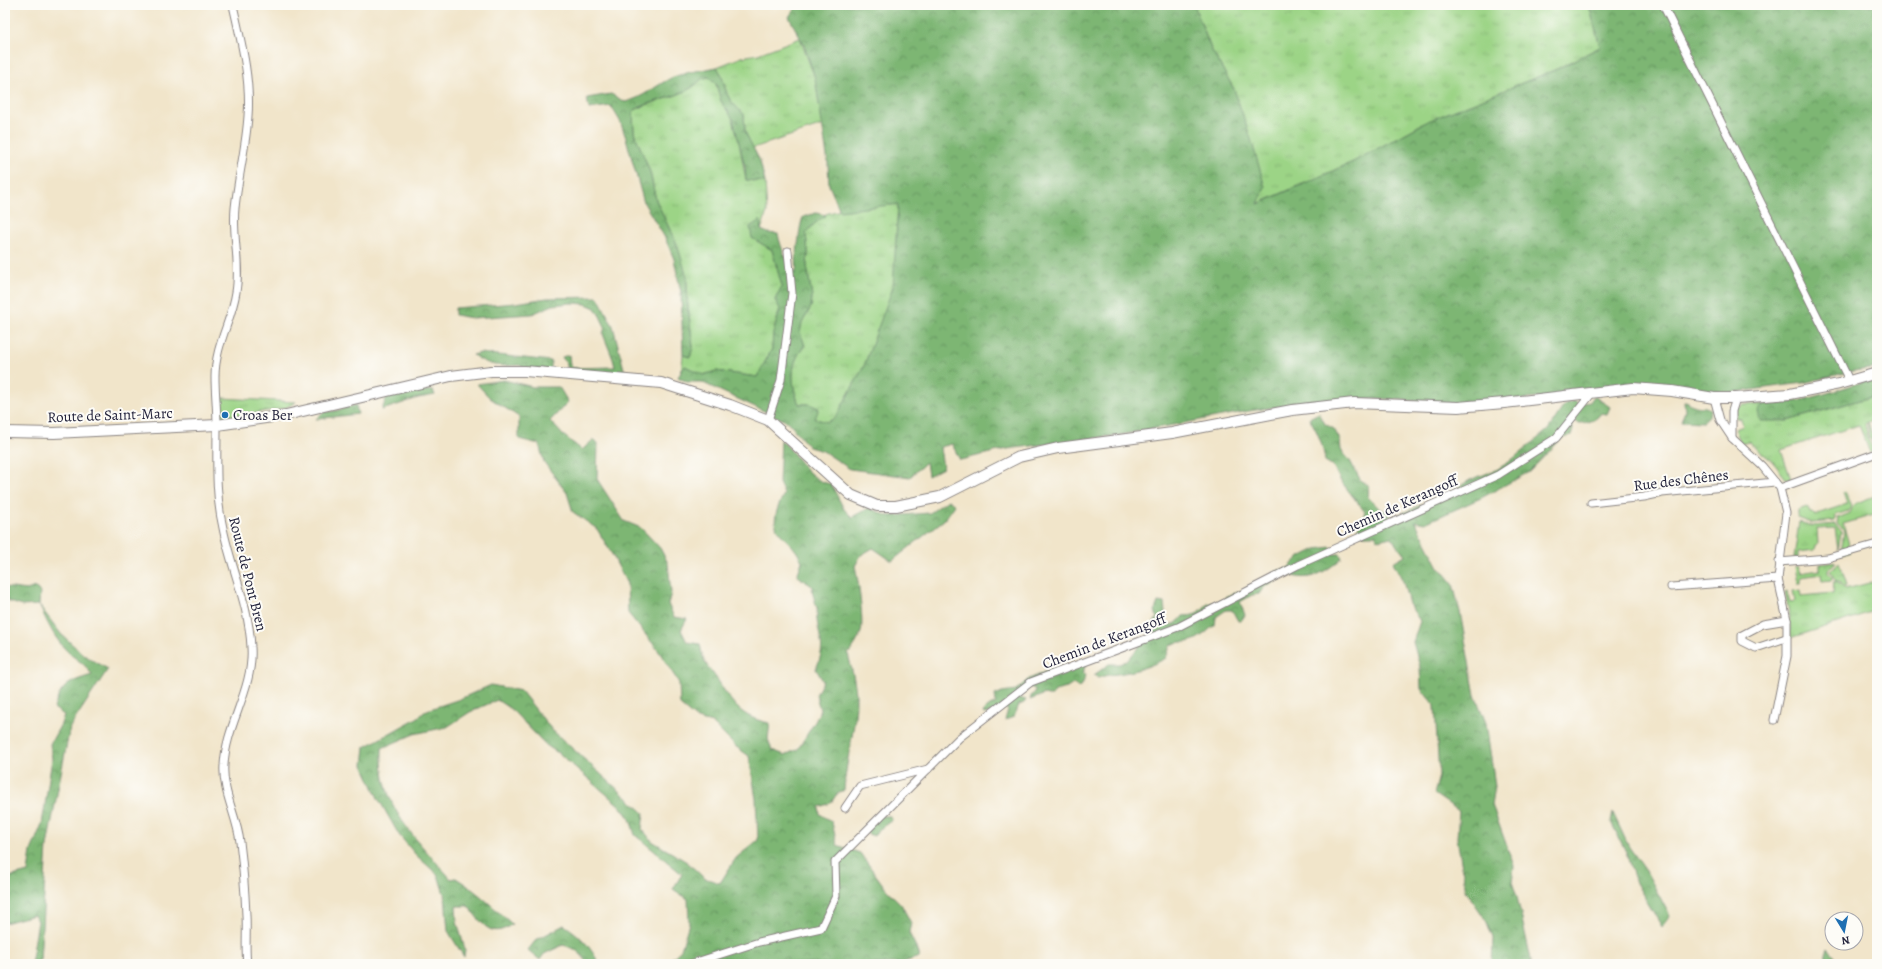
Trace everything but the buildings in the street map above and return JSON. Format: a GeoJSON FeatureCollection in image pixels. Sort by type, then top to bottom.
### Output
{"type":"FeatureCollection","features":[{"type":"Feature","properties":{"kind":"street","name":"Route de Pont Bren"},"geometry":{"type":"LineString","coordinates":[[233,5],[245,65],[248,116],[235,209],[234,226],[238,260],[236,292],[222,333],[215,374],[217,425],[215,458],[221,519],[227,546],[248,619],[252,651],[248,679],[233,726],[224,765],[227,795],[240,840],[246,916],[247,964]]}},
{"type":"Feature","properties":{"kind":"street"},"geometry":{"type":"LineString","coordinates":[[1663,5],[1847,376]]}},
{"type":"Feature","properties":{"kind":"street"},"geometry":{"type":"LineString","coordinates":[[788,251],[792,294],[781,380],[768,420],[851,495],[877,506],[896,506],[940,497],[1019,457],[1058,448],[1172,433],[1292,410],[1354,403],[1458,407],[1633,388],[1672,391],[1714,398],[1736,398],[1790,394],[1839,384],[1877,372]]}},
{"type":"Feature","properties":{"kind":"street","name":"Route de Saint-Marc"},"geometry":{"type":"LineString","coordinates":[[5,432],[54,433],[217,425],[286,415],[451,376],[498,371],[525,371],[661,383],[730,405],[768,420]]}},
{"type":"Feature","properties":{"kind":"street"},"geometry":{"type":"LineString","coordinates":[[1714,398],[1800,386],[1857,373],[1877,372]]}},
{"type":"Feature","properties":{"kind":"street","name":"Chemin de Kerangoff"},"geometry":{"type":"LineString","coordinates":[[690,964],[759,942],[821,928],[836,896],[835,862],[959,738],[1031,682],[1178,627],[1298,565],[1498,475],[1556,438],[1592,392]]}},
{"type":"Feature","properties":{"kind":"street"},"geometry":{"type":"LineString","coordinates":[[1714,398],[1720,420],[1732,438],[1762,466],[1777,485],[1786,513],[1778,579],[1787,620],[1787,656],[1774,720]]}},
{"type":"Feature","properties":{"kind":"street"},"geometry":{"type":"LineString","coordinates":[[1732,438],[1732,411],[1736,398]]}},
{"type":"Feature","properties":{"kind":"street","name":"Rue des Chênes"},"geometry":{"type":"LineString","coordinates":[[1591,503],[1644,497],[1662,493],[1777,485],[1877,453]]}},
{"type":"Feature","properties":{"kind":"street"},"geometry":{"type":"LineString","coordinates":[[1779,562],[1828,558],[1877,544]]}},
{"type":"Feature","properties":{"kind":"street"},"geometry":{"type":"LineString","coordinates":[[1671,587],[1778,579]]}},
{"type":"Feature","properties":{"kind":"street"},"geometry":{"type":"LineString","coordinates":[[1786,638],[1756,648],[1742,642],[1742,634],[1763,624],[1787,620]]}},
{"type":"Feature","properties":{"kind":"street"},"geometry":{"type":"LineString","coordinates":[[845,808],[860,786],[928,769]]}},
{"type":"Feature","properties":{"kind":"green space"},"geometry":{"type":"Polygon","coordinates":[[[797,5],[1194,5],[1211,49],[1234,89],[1251,139],[1265,187],[1258,204],[1353,162],[1428,121],[1557,69],[1600,47],[1589,5],[1877,5],[1877,368],[1853,371],[1803,383],[1721,394],[1672,388],[1459,404],[1373,398],[1323,400],[1249,411],[1119,435],[1007,449],[960,460],[952,444],[940,447],[943,468],[928,476],[926,462],[910,477],[850,469],[823,451],[809,447],[788,422],[701,382],[687,382],[678,377],[685,366],[703,375],[716,371],[757,377],[772,349],[773,334],[780,309],[775,300],[782,286],[772,250],[752,238],[750,227],[760,220],[761,230],[768,233],[778,234],[785,255],[795,274],[796,255],[803,217],[816,213],[826,215],[813,225],[806,234],[808,252],[807,266],[812,297],[811,307],[802,323],[800,332],[805,346],[796,359],[793,374],[794,389],[799,404],[809,404],[819,408],[815,419],[828,422],[836,417],[864,366],[893,287],[898,204],[840,211],[829,185],[828,163],[815,78],[804,45],[789,17],[797,5]]]}},
{"type":"Feature","properties":{"kind":"green space"},"geometry":{"type":"Polygon","coordinates":[[[1194,5],[1589,5],[1600,47],[1557,69],[1428,121],[1353,162],[1257,204],[1234,89],[1211,49],[1194,5]]]}},
{"type":"Feature","properties":{"kind":"green space"},"geometry":{"type":"Polygon","coordinates":[[[800,38],[815,78],[823,125],[753,148],[745,132],[744,115],[729,98],[722,76],[717,67],[742,57],[758,54],[800,38]]]}},
{"type":"Feature","properties":{"kind":"green space"},"geometry":{"type":"Polygon","coordinates":[[[717,67],[722,76],[729,98],[744,114],[745,132],[760,161],[765,182],[746,180],[745,167],[733,119],[721,101],[716,84],[709,77],[701,80],[684,92],[647,104],[633,111],[634,132],[650,172],[656,200],[678,247],[687,277],[687,298],[693,347],[690,357],[683,355],[681,293],[674,259],[665,238],[644,203],[620,121],[611,106],[589,109],[587,98],[611,94],[625,102],[638,98],[676,76],[717,67]]]}},
{"type":"Feature","properties":{"kind":"green space"},"geometry":{"type":"Polygon","coordinates":[[[709,77],[716,84],[721,101],[733,119],[738,136],[746,180],[765,182],[767,212],[761,230],[760,220],[752,238],[772,250],[782,286],[775,300],[780,308],[773,334],[772,349],[757,377],[716,371],[703,375],[685,366],[681,374],[683,355],[690,357],[693,347],[687,298],[687,277],[670,230],[656,200],[650,172],[634,132],[633,111],[684,92],[700,80],[709,77]]]}},
{"type":"Feature","properties":{"kind":"green space"},"geometry":{"type":"Polygon","coordinates":[[[898,203],[894,287],[864,366],[836,417],[828,422],[815,419],[809,404],[799,404],[793,381],[796,359],[805,346],[800,332],[802,323],[811,307],[812,297],[807,266],[808,252],[806,234],[817,220],[826,214],[898,203]]]}},
{"type":"Feature","properties":{"kind":"green space"},"geometry":{"type":"Polygon","coordinates":[[[598,297],[613,326],[625,373],[621,377],[615,373],[605,376],[596,372],[584,374],[568,372],[567,365],[562,357],[569,355],[570,365],[573,368],[615,367],[603,334],[605,327],[595,308],[586,304],[571,303],[553,305],[532,314],[472,318],[455,315],[455,308],[516,303],[547,298],[598,297]]]}},
{"type":"Feature","properties":{"kind":"green space"},"geometry":{"type":"Polygon","coordinates":[[[480,353],[551,361],[551,370],[524,368],[519,365],[506,366],[489,364],[473,355],[480,353]]]}},
{"type":"Feature","properties":{"kind":"green space"},"geometry":{"type":"Polygon","coordinates":[[[1874,378],[1877,379],[1877,395],[1787,421],[1760,421],[1758,411],[1763,404],[1776,404],[1805,399],[1874,378]]]}},
{"type":"Feature","properties":{"kind":"green space"},"geometry":{"type":"Polygon","coordinates":[[[504,380],[533,387],[559,387],[568,402],[550,421],[563,435],[582,450],[593,440],[598,443],[597,479],[624,521],[641,528],[660,548],[668,563],[671,593],[668,604],[674,617],[687,619],[681,630],[687,642],[700,644],[703,657],[707,665],[739,709],[752,718],[770,723],[768,739],[772,750],[785,755],[798,749],[816,720],[820,710],[816,695],[823,681],[816,669],[822,649],[812,586],[797,576],[802,561],[796,550],[779,532],[776,526],[775,518],[784,494],[779,483],[781,440],[810,473],[823,482],[831,484],[844,509],[852,517],[869,508],[888,516],[930,513],[948,500],[955,505],[945,519],[892,561],[873,548],[861,555],[855,566],[858,580],[862,626],[859,638],[848,654],[856,694],[855,718],[844,790],[836,795],[831,803],[819,807],[820,814],[832,822],[837,845],[860,853],[886,889],[901,904],[911,923],[909,933],[919,957],[901,963],[880,964],[666,964],[681,950],[689,923],[688,899],[673,889],[682,874],[635,835],[630,819],[620,806],[561,755],[546,745],[512,710],[497,700],[470,712],[447,727],[414,734],[382,748],[386,788],[393,805],[413,835],[451,879],[456,878],[471,888],[512,924],[505,929],[498,931],[492,930],[482,923],[468,906],[456,906],[457,922],[465,949],[464,957],[448,931],[445,897],[438,875],[416,855],[399,835],[378,798],[363,765],[365,747],[417,718],[427,710],[460,699],[491,685],[521,691],[552,730],[644,813],[642,829],[652,841],[687,862],[704,878],[720,883],[736,858],[758,840],[756,799],[749,756],[735,746],[712,723],[697,719],[680,705],[679,683],[658,650],[628,613],[627,584],[597,529],[573,512],[567,493],[544,462],[539,444],[519,439],[519,417],[490,398],[477,384],[504,380]]]}},
{"type":"Feature","properties":{"kind":"green space"},"geometry":{"type":"Polygon","coordinates":[[[433,390],[435,395],[418,398],[382,410],[387,396],[433,390]]]}},
{"type":"Feature","properties":{"kind":"green space"},"geometry":{"type":"Polygon","coordinates":[[[1877,395],[1877,419],[1868,422],[1877,450],[1870,438],[1867,422],[1865,424],[1869,441],[1874,451],[1870,453],[1859,425],[1781,450],[1791,479],[1787,480],[1773,462],[1748,441],[1741,443],[1735,429],[1743,426],[1741,419],[1736,418],[1735,411],[1742,405],[1763,404],[1759,411],[1787,421],[1877,395]]]}},
{"type":"Feature","properties":{"kind":"green space"},"geometry":{"type":"Polygon","coordinates":[[[1594,396],[1610,407],[1607,414],[1601,413],[1594,420],[1585,423],[1578,423],[1574,420],[1571,425],[1573,429],[1571,436],[1562,438],[1529,472],[1481,498],[1425,523],[1415,521],[1439,567],[1453,584],[1460,612],[1475,695],[1486,723],[1495,786],[1492,805],[1514,866],[1512,882],[1517,897],[1532,964],[1492,964],[1493,938],[1486,920],[1466,891],[1457,838],[1459,811],[1434,794],[1439,776],[1435,706],[1421,689],[1420,667],[1413,642],[1420,621],[1409,604],[1403,581],[1393,562],[1405,555],[1391,537],[1378,540],[1375,535],[1355,535],[1365,512],[1340,480],[1333,466],[1325,461],[1320,439],[1309,418],[1319,413],[1325,424],[1334,429],[1340,440],[1341,450],[1350,461],[1361,481],[1369,486],[1368,497],[1380,509],[1391,513],[1387,520],[1451,492],[1470,480],[1496,470],[1509,462],[1548,430],[1565,404],[1574,401],[1578,404],[1590,402],[1594,396]]]}},
{"type":"Feature","properties":{"kind":"green space"},"geometry":{"type":"Polygon","coordinates":[[[222,398],[296,402],[285,408],[225,418],[222,416],[222,398]]]}},
{"type":"Feature","properties":{"kind":"green space"},"geometry":{"type":"Polygon","coordinates":[[[1684,401],[1687,401],[1695,406],[1710,409],[1709,416],[1703,422],[1681,421],[1685,410],[1684,401]]]}},
{"type":"Feature","properties":{"kind":"green space"},"geometry":{"type":"Polygon","coordinates":[[[356,405],[358,414],[316,419],[323,412],[335,411],[356,405]]]}},
{"type":"Feature","properties":{"kind":"green space"},"geometry":{"type":"Polygon","coordinates":[[[1845,492],[1851,507],[1848,511],[1836,515],[1834,521],[1812,523],[1798,518],[1798,510],[1807,507],[1810,513],[1814,515],[1847,504],[1843,493],[1845,492]]]}},
{"type":"Feature","properties":{"kind":"green space"},"geometry":{"type":"Polygon","coordinates":[[[1877,495],[1877,514],[1843,524],[1851,551],[1841,554],[1844,531],[1837,524],[1838,518],[1850,513],[1854,504],[1877,495]]]}},
{"type":"Feature","properties":{"kind":"green space"},"geometry":{"type":"Polygon","coordinates":[[[1799,522],[1813,526],[1835,524],[1841,532],[1838,550],[1835,528],[1817,529],[1818,544],[1816,545],[1815,550],[1798,552],[1798,558],[1794,558],[1799,522]]]}},
{"type":"Feature","properties":{"kind":"green space"},"geometry":{"type":"Polygon","coordinates":[[[1331,547],[1333,554],[1340,554],[1342,558],[1317,575],[1303,578],[1289,574],[1264,587],[1259,594],[1252,595],[1240,602],[1245,615],[1241,621],[1238,621],[1232,610],[1226,610],[1216,617],[1215,625],[1201,636],[1188,642],[1179,642],[1170,646],[1166,658],[1161,661],[1129,672],[1098,678],[1094,675],[1109,664],[1120,664],[1128,660],[1141,644],[1154,633],[1152,626],[1157,618],[1155,610],[1158,602],[1164,603],[1165,612],[1161,625],[1170,625],[1179,621],[1183,616],[1195,614],[1208,604],[1221,601],[1227,596],[1246,589],[1259,580],[1263,581],[1279,570],[1288,568],[1298,558],[1316,549],[1331,547]]]}},
{"type":"Feature","properties":{"kind":"green space"},"geometry":{"type":"Polygon","coordinates":[[[1836,562],[1828,570],[1832,580],[1822,581],[1821,574],[1801,577],[1801,583],[1798,583],[1795,567],[1798,566],[1800,573],[1820,570],[1820,564],[1836,562]]]}},
{"type":"Feature","properties":{"kind":"green space"},"geometry":{"type":"Polygon","coordinates":[[[1839,562],[1847,585],[1846,587],[1835,580],[1830,571],[1839,562]]]}},
{"type":"Feature","properties":{"kind":"green space"},"geometry":{"type":"Polygon","coordinates":[[[1834,581],[1846,589],[1877,581],[1877,610],[1791,638],[1790,618],[1785,592],[1787,591],[1790,602],[1795,601],[1793,591],[1800,590],[1801,596],[1833,593],[1834,581]]]}},
{"type":"Feature","properties":{"kind":"green space"},"geometry":{"type":"Polygon","coordinates":[[[5,587],[27,590],[35,587],[40,592],[39,605],[22,606],[5,600],[5,587]]]}},
{"type":"Feature","properties":{"kind":"green space"},"geometry":{"type":"Polygon","coordinates":[[[39,605],[61,634],[84,655],[108,669],[70,727],[47,846],[40,960],[31,964],[38,921],[34,915],[5,923],[5,878],[28,872],[31,851],[42,824],[52,759],[50,744],[61,724],[64,715],[54,708],[60,693],[72,682],[92,675],[86,667],[67,651],[58,641],[39,605]]]}},
{"type":"Feature","properties":{"kind":"green space"},"geometry":{"type":"Polygon","coordinates":[[[1086,665],[1082,673],[1086,675],[1082,685],[1078,687],[1073,684],[1067,688],[1055,691],[1052,696],[1047,696],[1045,694],[1030,700],[1031,696],[1035,692],[1035,689],[1030,687],[1025,690],[1020,694],[1019,698],[1026,700],[1024,703],[1019,705],[1014,717],[1005,720],[1008,710],[1004,707],[999,711],[983,713],[986,708],[996,703],[995,695],[1002,692],[1016,690],[1029,679],[1045,672],[1050,667],[1063,668],[1086,665]]]}},
{"type":"Feature","properties":{"kind":"green space"},"geometry":{"type":"Polygon","coordinates":[[[1613,813],[1629,847],[1646,871],[1670,916],[1662,927],[1636,883],[1625,850],[1611,822],[1613,813]]]}},
{"type":"Feature","properties":{"kind":"green space"},"geometry":{"type":"Polygon","coordinates":[[[877,816],[890,816],[892,820],[877,831],[874,836],[868,834],[865,828],[871,820],[877,816]]]}},
{"type":"Feature","properties":{"kind":"green space"},"geometry":{"type":"Polygon","coordinates":[[[564,925],[575,933],[593,952],[599,964],[586,964],[583,957],[574,949],[563,945],[544,954],[540,960],[528,950],[536,940],[564,925]]]}},
{"type":"Feature","properties":{"kind":"green space"},"geometry":{"type":"Polygon","coordinates":[[[1827,951],[1830,951],[1841,964],[1825,964],[1823,962],[1827,951]]]}},
{"type":"Feature","properties":{"kind":"place","name":"Croas Ber"},"geometry":{"type":"Point","coordinates":[225,415]}}]}
